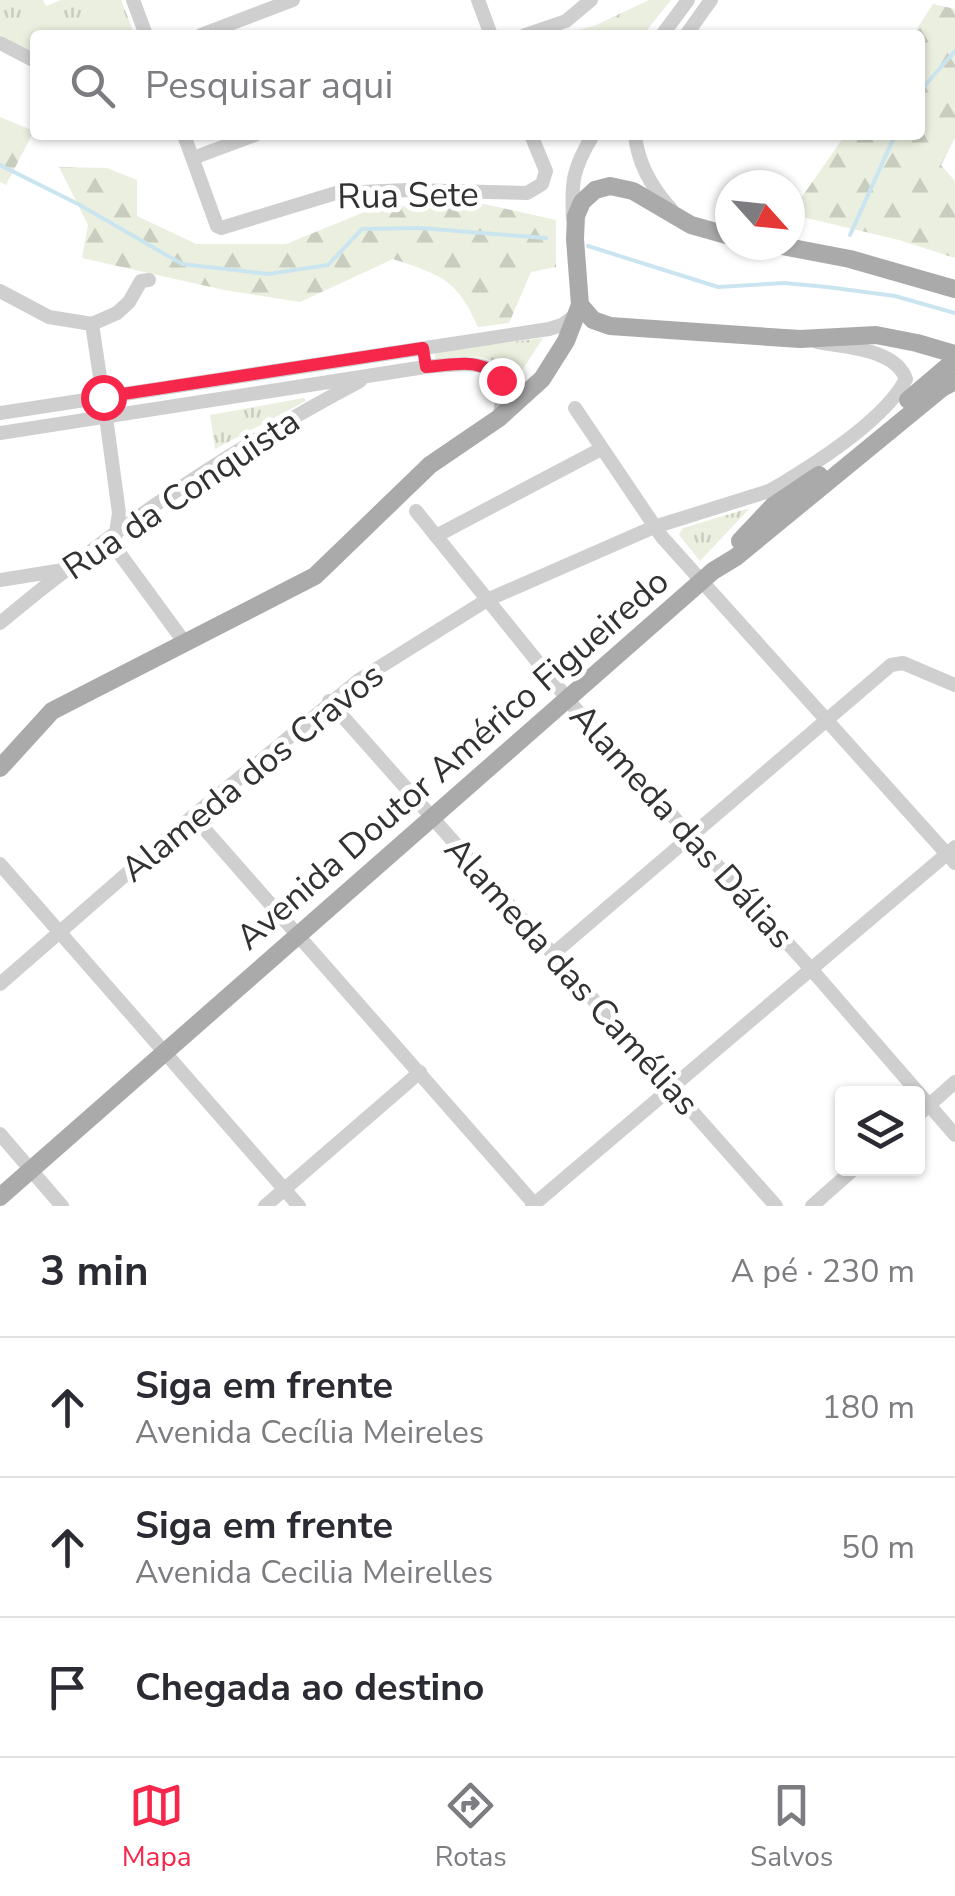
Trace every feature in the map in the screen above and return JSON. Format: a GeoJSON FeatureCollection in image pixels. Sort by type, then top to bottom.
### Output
{"type":"FeatureCollection","features":[{"type":"Feature","properties":{"kind":"main road"},"geometry":{"type":"LineString","coordinates":[[0,768],[52,712],[316,576],[430,465],[498,418],[542,379],[566,341],[578,310],[574,239],[578,208],[587,196],[603,186],[633,191],[702,230],[715,233]]}},
{"type":"Feature","properties":{"kind":"main road"},"geometry":{"type":"LineString","coordinates":[[805,251],[955,280]]}},
{"type":"Feature","properties":{"kind":"main road"},"geometry":{"type":"LineString","coordinates":[[924,277],[955,288]]}},
{"type":"Feature","properties":{"kind":"main road"},"geometry":{"type":"LineString","coordinates":[[578,310],[610,326],[800,339],[876,336],[917,342],[955,357],[829,468],[773,506],[708,578]]}},
{"type":"Feature","properties":{"kind":"main road","name":"Avenida Doutor Américo Figueiredo"},"geometry":{"type":"LineString","coordinates":[[0,1197],[708,578],[955,381]]}},
{"type":"Feature","properties":{"kind":"street"},"geometry":{"type":"LineString","coordinates":[[133,0],[144,30]]}},
{"type":"Feature","properties":{"kind":"street"},"geometry":{"type":"LineString","coordinates":[[214,30],[293,0]]}},
{"type":"Feature","properties":{"kind":"street"},"geometry":{"type":"LineString","coordinates":[[478,0],[489,30]]}},
{"type":"Feature","properties":{"kind":"street"},"geometry":{"type":"LineString","coordinates":[[540,30],[566,21],[591,0]]}},
{"type":"Feature","properties":{"kind":"street"},"geometry":{"type":"LineString","coordinates":[[666,30],[688,0]]}},
{"type":"Feature","properties":{"kind":"street"},"geometry":{"type":"LineString","coordinates":[[690,30],[711,0]]}},
{"type":"Feature","properties":{"kind":"street"},"geometry":{"type":"LineString","coordinates":[[0,43],[30,58]]}},
{"type":"Feature","properties":{"kind":"street"},"geometry":{"type":"LineString","coordinates":[[185,140],[193,158],[242,140]]}},
{"type":"Feature","properties":{"kind":"street","name":"Rua Sete"},"geometry":{"type":"LineString","coordinates":[[193,158],[217,226],[230,228],[310,199],[336,194],[408,190],[527,193],[542,184],[546,171],[534,140]]}},
{"type":"Feature","properties":{"kind":"street"},"geometry":{"type":"LineString","coordinates":[[574,239],[572,184],[576,163],[590,140]]}},
{"type":"Feature","properties":{"kind":"street"},"geometry":{"type":"LineString","coordinates":[[636,140],[646,176],[679,218]]}},
{"type":"Feature","properties":{"kind":"street"},"geometry":{"type":"LineString","coordinates":[[0,291],[49,316],[92,324],[117,312],[129,302],[142,280],[149,280]]}},
{"type":"Feature","properties":{"kind":"street"},"geometry":{"type":"LineString","coordinates":[[0,413],[557,327],[578,310]]}},
{"type":"Feature","properties":{"kind":"street"},"geometry":{"type":"LineString","coordinates":[[92,324],[103,397]]}},
{"type":"Feature","properties":{"kind":"street","name":"Alameda dos Cravos"},"geometry":{"type":"LineString","coordinates":[[0,984],[329,701],[487,600],[654,527],[769,491],[800,474],[878,413],[906,379],[902,368],[886,357],[800,339]]}},
{"type":"Feature","properties":{"kind":"street"},"geometry":{"type":"LineString","coordinates":[[423,348],[426,367]]}},
{"type":"Feature","properties":{"kind":"street"},"geometry":{"type":"LineString","coordinates":[[0,433],[426,367],[476,363],[494,372],[503,386],[498,418]]}},
{"type":"Feature","properties":{"kind":"street","name":"Rua da Conquista"},"geometry":{"type":"LineString","coordinates":[[0,623],[66,570],[216,462],[369,376]]}},
{"type":"Feature","properties":{"kind":"street"},"geometry":{"type":"LineString","coordinates":[[193,816],[534,1205],[811,969],[952,855],[827,721],[708,578],[654,527],[574,408]]}},
{"type":"Feature","properties":{"kind":"street"},"geometry":{"type":"LineString","coordinates":[[106,417],[119,513],[114,546],[185,643]]}},
{"type":"Feature","properties":{"kind":"street"},"geometry":{"type":"LineString","coordinates":[[436,536],[601,449]]}},
{"type":"Feature","properties":{"kind":"street","name":"Alameda das Dálias"},"geometry":{"type":"LineString","coordinates":[[416,511],[568,699],[811,969],[904,1086]]}},
{"type":"Feature","properties":{"kind":"street"},"geometry":{"type":"LineString","coordinates":[[2,580],[66,570]]}},
{"type":"Feature","properties":{"kind":"street"},"geometry":{"type":"LineString","coordinates":[[2,580],[23,584],[33,595]]}},
{"type":"Feature","properties":{"kind":"street"},"geometry":{"type":"LineString","coordinates":[[553,954],[896,663],[955,685]]}},
{"type":"Feature","properties":{"kind":"street","name":"Alameda das Camélias"},"geometry":{"type":"LineString","coordinates":[[329,701],[776,1206]]}},
{"type":"Feature","properties":{"kind":"street"},"geometry":{"type":"LineString","coordinates":[[0,864],[299,1206]]}},
{"type":"Feature","properties":{"kind":"street"},"geometry":{"type":"LineString","coordinates":[[265,1206],[420,1072]]}},
{"type":"Feature","properties":{"kind":"street"},"geometry":{"type":"LineString","coordinates":[[925,1108],[955,1082]]}},
{"type":"Feature","properties":{"kind":"street","name":"Alameda das Dálias"},"geometry":{"type":"LineString","coordinates":[[925,1112],[955,1135]]}},
{"type":"Feature","properties":{"kind":"street"},"geometry":{"type":"LineString","coordinates":[[0,1134],[62,1206]]}},
{"type":"Feature","properties":{"kind":"street"},"geometry":{"type":"LineString","coordinates":[[812,1206],[847,1176]]}},
{"type":"Feature","properties":{"kind":"green space"},"geometry":{"type":"Polygon","coordinates":[[[0,0],[43,0],[46,6],[61,0],[121,0],[133,30],[30,30],[30,50],[0,35],[0,0]]]}},
{"type":"Feature","properties":{"kind":"green space"},"geometry":{"type":"Polygon","coordinates":[[[649,0],[671,0],[647,30],[578,30],[649,0]]]}},
{"type":"Feature","properties":{"kind":"green space"},"geometry":{"type":"Polygon","coordinates":[[[933,4],[955,9],[955,138],[941,165],[955,181],[955,258],[805,218],[805,192],[842,140],[925,140],[925,30],[916,30],[933,4]]]}},
{"type":"Feature","properties":{"kind":"green space"},"geometry":{"type":"Polygon","coordinates":[[[0,117],[30,129],[30,139],[6,185],[0,182],[0,117]]]}},
{"type":"Feature","properties":{"kind":"green space"},"geometry":{"type":"Polygon","coordinates":[[[59,167],[107,168],[137,180],[137,216],[196,244],[286,244],[377,207],[484,204],[556,220],[556,267],[531,272],[509,323],[478,327],[463,298],[446,281],[393,259],[300,302],[224,290],[82,258],[88,225],[59,167]]]}},
{"type":"Feature","properties":{"kind":"green space"},"geometry":{"type":"Polygon","coordinates":[[[543,338],[512,386],[507,374],[491,360],[435,360],[435,352],[543,338]]]}},
{"type":"Feature","properties":{"kind":"green space"},"geometry":{"type":"Polygon","coordinates":[[[304,398],[306,401],[215,449],[210,415],[304,398]]]}},
{"type":"Feature","properties":{"kind":"green space"},"geometry":{"type":"Polygon","coordinates":[[[750,508],[700,561],[679,535],[683,528],[750,508]]]}},
{"type":"Feature","properties":{"kind":"waterway"},"geometry":{"type":"LineString","coordinates":[[925,85],[955,51]]}},
{"type":"Feature","properties":{"kind":"waterway"},"geometry":{"type":"LineString","coordinates":[[850,235],[893,140]]}},
{"type":"Feature","properties":{"kind":"waterway"},"geometry":{"type":"LineString","coordinates":[[0,165],[78,204],[182,264],[268,274],[328,265],[362,229],[420,228],[546,238]]}},
{"type":"Feature","properties":{"kind":"waterway"},"geometry":{"type":"LineString","coordinates":[[588,246],[718,287],[784,283],[827,287],[895,296],[955,313]]}},
{"type":"Feature","properties":{"kind":"route"},"geometry":{"type":"LineString","coordinates":[[103,397],[423,348],[426,367],[476,363],[501,380]]}}]}
